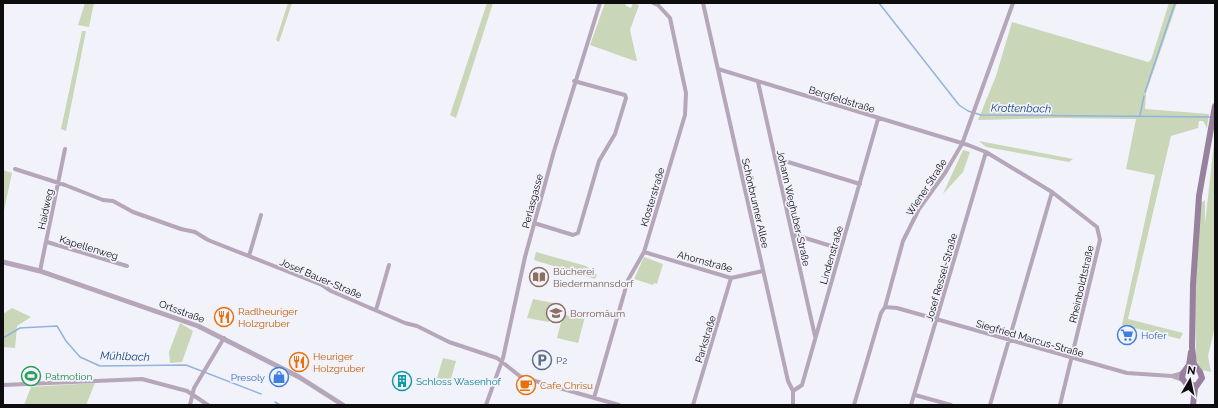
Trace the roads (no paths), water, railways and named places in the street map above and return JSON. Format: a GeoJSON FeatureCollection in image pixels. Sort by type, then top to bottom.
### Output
{"type":"FeatureCollection","features":[{"type":"Feature","properties":{"kind":"main road"},"geometry":{"type":"LineString","coordinates":[[1191,405],[1188,386],[1183,376],[1188,368],[1192,347],[1192,285],[1199,196],[1215,106]]}},
{"type":"Feature","properties":{"kind":"main road"},"geometry":{"type":"LineString","coordinates":[[1191,405],[1196,385],[1202,378],[1200,372],[1196,368],[1192,347]]}},
{"type":"Feature","properties":{"kind":"main road"},"geometry":{"type":"LineString","coordinates":[[1188,368],[1196,368]]}},
{"type":"Feature","properties":{"kind":"main road"},"geometry":{"type":"LineString","coordinates":[[1188,386],[1196,385]]}},
{"type":"Feature","properties":{"kind":"street","name":"Perlasgasse"},"geometry":{"type":"LineString","coordinates":[[486,405],[502,361],[534,223],[574,81],[600,3]]}},
{"type":"Feature","properties":{"kind":"street"},"geometry":{"type":"LineString","coordinates":[[656,4],[663,3]]}},
{"type":"Feature","properties":{"kind":"street","name":"Schönbrunner Allee"},"geometry":{"type":"LineString","coordinates":[[703,3],[788,381],[793,391],[793,405]]}},
{"type":"Feature","properties":{"kind":"street","name":"Wiener Straße"},"geometry":{"type":"LineString","coordinates":[[854,405],[881,313],[885,306],[903,241],[919,208],[945,173],[962,144],[1013,3]]}},
{"type":"Feature","properties":{"kind":"street","name":"Klosterstraße"},"geometry":{"type":"LineString","coordinates":[[594,398],[628,280],[644,252],[685,115],[686,93],[670,18],[656,4]]}},
{"type":"Feature","properties":{"kind":"street","name":"Bergfeldstraße"},"geometry":{"type":"LineString","coordinates":[[718,70],[962,144]]}},
{"type":"Feature","properties":{"kind":"street"},"geometry":{"type":"LineString","coordinates":[[534,223],[573,235],[578,233],[599,161],[615,134],[626,98],[625,95],[574,81]]}},
{"type":"Feature","properties":{"kind":"street","name":"Johann Weghuber-Straße"},"geometry":{"type":"LineString","coordinates":[[758,82],[815,336]]}},
{"type":"Feature","properties":{"kind":"street","name":"Lindenstraße"},"geometry":{"type":"LineString","coordinates":[[793,391],[802,385],[878,119]]}},
{"type":"Feature","properties":{"kind":"street","name":"Rheinboldtstraße"},"geometry":{"type":"LineString","coordinates":[[962,144],[986,152],[1052,192],[1097,227],[1100,240],[1060,405]]}},
{"type":"Feature","properties":{"kind":"street","name":"Haidweg"},"geometry":{"type":"LineString","coordinates":[[40,271],[65,149]]}},
{"type":"Feature","properties":{"kind":"street","name":"Josef Ressel-Straße"},"geometry":{"type":"LineString","coordinates":[[911,405],[986,152]]}},
{"type":"Feature","properties":{"kind":"street"},"geometry":{"type":"LineString","coordinates":[[775,158],[860,184]]}},
{"type":"Feature","properties":{"kind":"street","name":"Josef Bauer-Straße"},"geometry":{"type":"LineString","coordinates":[[15,169],[103,200],[113,201],[133,212],[174,227],[192,230],[208,240],[322,285],[330,291],[405,323],[416,326],[449,342],[497,358],[521,377],[619,405]]}},
{"type":"Feature","properties":{"kind":"street"},"geometry":{"type":"LineString","coordinates":[[990,405],[1052,192]]}},
{"type":"Feature","properties":{"kind":"street"},"geometry":{"type":"LineString","coordinates":[[249,256],[261,215]]}},
{"type":"Feature","properties":{"kind":"street"},"geometry":{"type":"LineString","coordinates":[[792,234],[841,249]]}},
{"type":"Feature","properties":{"kind":"street","name":"Kapellenweg"},"geometry":{"type":"LineString","coordinates":[[47,242],[127,266]]}},
{"type":"Feature","properties":{"kind":"street","name":"Ahornstraße"},"geometry":{"type":"LineString","coordinates":[[644,252],[731,278],[763,271]]}},
{"type":"Feature","properties":{"kind":"street","name":"Ortsstraße"},"geometry":{"type":"LineString","coordinates":[[3,262],[40,271],[198,326],[299,377],[342,405]]}},
{"type":"Feature","properties":{"kind":"street"},"geometry":{"type":"LineString","coordinates":[[376,310],[389,265]]}},
{"type":"Feature","properties":{"kind":"street","name":"Parkstraße"},"geometry":{"type":"LineString","coordinates":[[693,405],[731,278]]}},
{"type":"Feature","properties":{"kind":"street","name":"Siegfried Marcus-Straße"},"geometry":{"type":"LineString","coordinates":[[885,306],[897,308],[1072,359],[1132,374],[1183,376]]}},
{"type":"Feature","properties":{"kind":"street"},"geometry":{"type":"LineString","coordinates":[[190,405],[194,388],[224,338]]}},
{"type":"Feature","properties":{"kind":"street"},"geometry":{"type":"LineString","coordinates":[[3,385],[142,379],[187,391],[208,405]]}},
{"type":"Feature","properties":{"kind":"street"},"geometry":{"type":"LineString","coordinates":[[915,394],[951,405]]}},
{"type":"Feature","properties":{"kind":"waterway","name":"Krottenbach"},"geometry":{"type":"LineString","coordinates":[[879,3],[959,105],[968,111],[981,115],[1211,117]]}},
{"type":"Feature","properties":{"kind":"waterway"},"geometry":{"type":"LineString","coordinates":[[1145,92],[1175,3]]}},
{"type":"Feature","properties":{"kind":"waterway"},"geometry":{"type":"LineString","coordinates":[[1140,115],[1144,96]]}},
{"type":"Feature","properties":{"kind":"waterway","name":"Mühlbach"},"geometry":{"type":"LineString","coordinates":[[3,338],[20,328],[57,326],[66,341],[80,357],[100,366],[186,365],[261,394]]}},
{"type":"Feature","properties":{"kind":"waterway","name":"Mühlbach"},"geometry":{"type":"LineString","coordinates":[[275,402],[280,405]]}},
{"type":"Feature","properties":{"kind":"place","name":"Bücherei Biedermannsdorf"},"geometry":{"type":"Point","coordinates":[539,277]}},
{"type":"Feature","properties":{"kind":"place","name":"Borromäum"},"geometry":{"type":"Point","coordinates":[556,313]}},
{"type":"Feature","properties":{"kind":"place","name":"Radlheuriger Holzgruber"},"geometry":{"type":"Point","coordinates":[224,317]}},
{"type":"Feature","properties":{"kind":"place","name":"Hofer"},"geometry":{"type":"Point","coordinates":[1127,335]}},
{"type":"Feature","properties":{"kind":"place","name":"P2"},"geometry":{"type":"Point","coordinates":[542,360]}},
{"type":"Feature","properties":{"kind":"place","name":"Heuriger Holzgruber"},"geometry":{"type":"Point","coordinates":[299,362]}},
{"type":"Feature","properties":{"kind":"place","name":"Patmotion"},"geometry":{"type":"Point","coordinates":[31,376]}},
{"type":"Feature","properties":{"kind":"place","name":"Presoly"},"geometry":{"type":"Point","coordinates":[279,377]}},
{"type":"Feature","properties":{"kind":"place","name":"Schloss Wasenhof"},"geometry":{"type":"Point","coordinates":[402,381]}},
{"type":"Feature","properties":{"kind":"place","name":"Cafe Chrisu"},"geometry":{"type":"Point","coordinates":[526,385]}}]}
